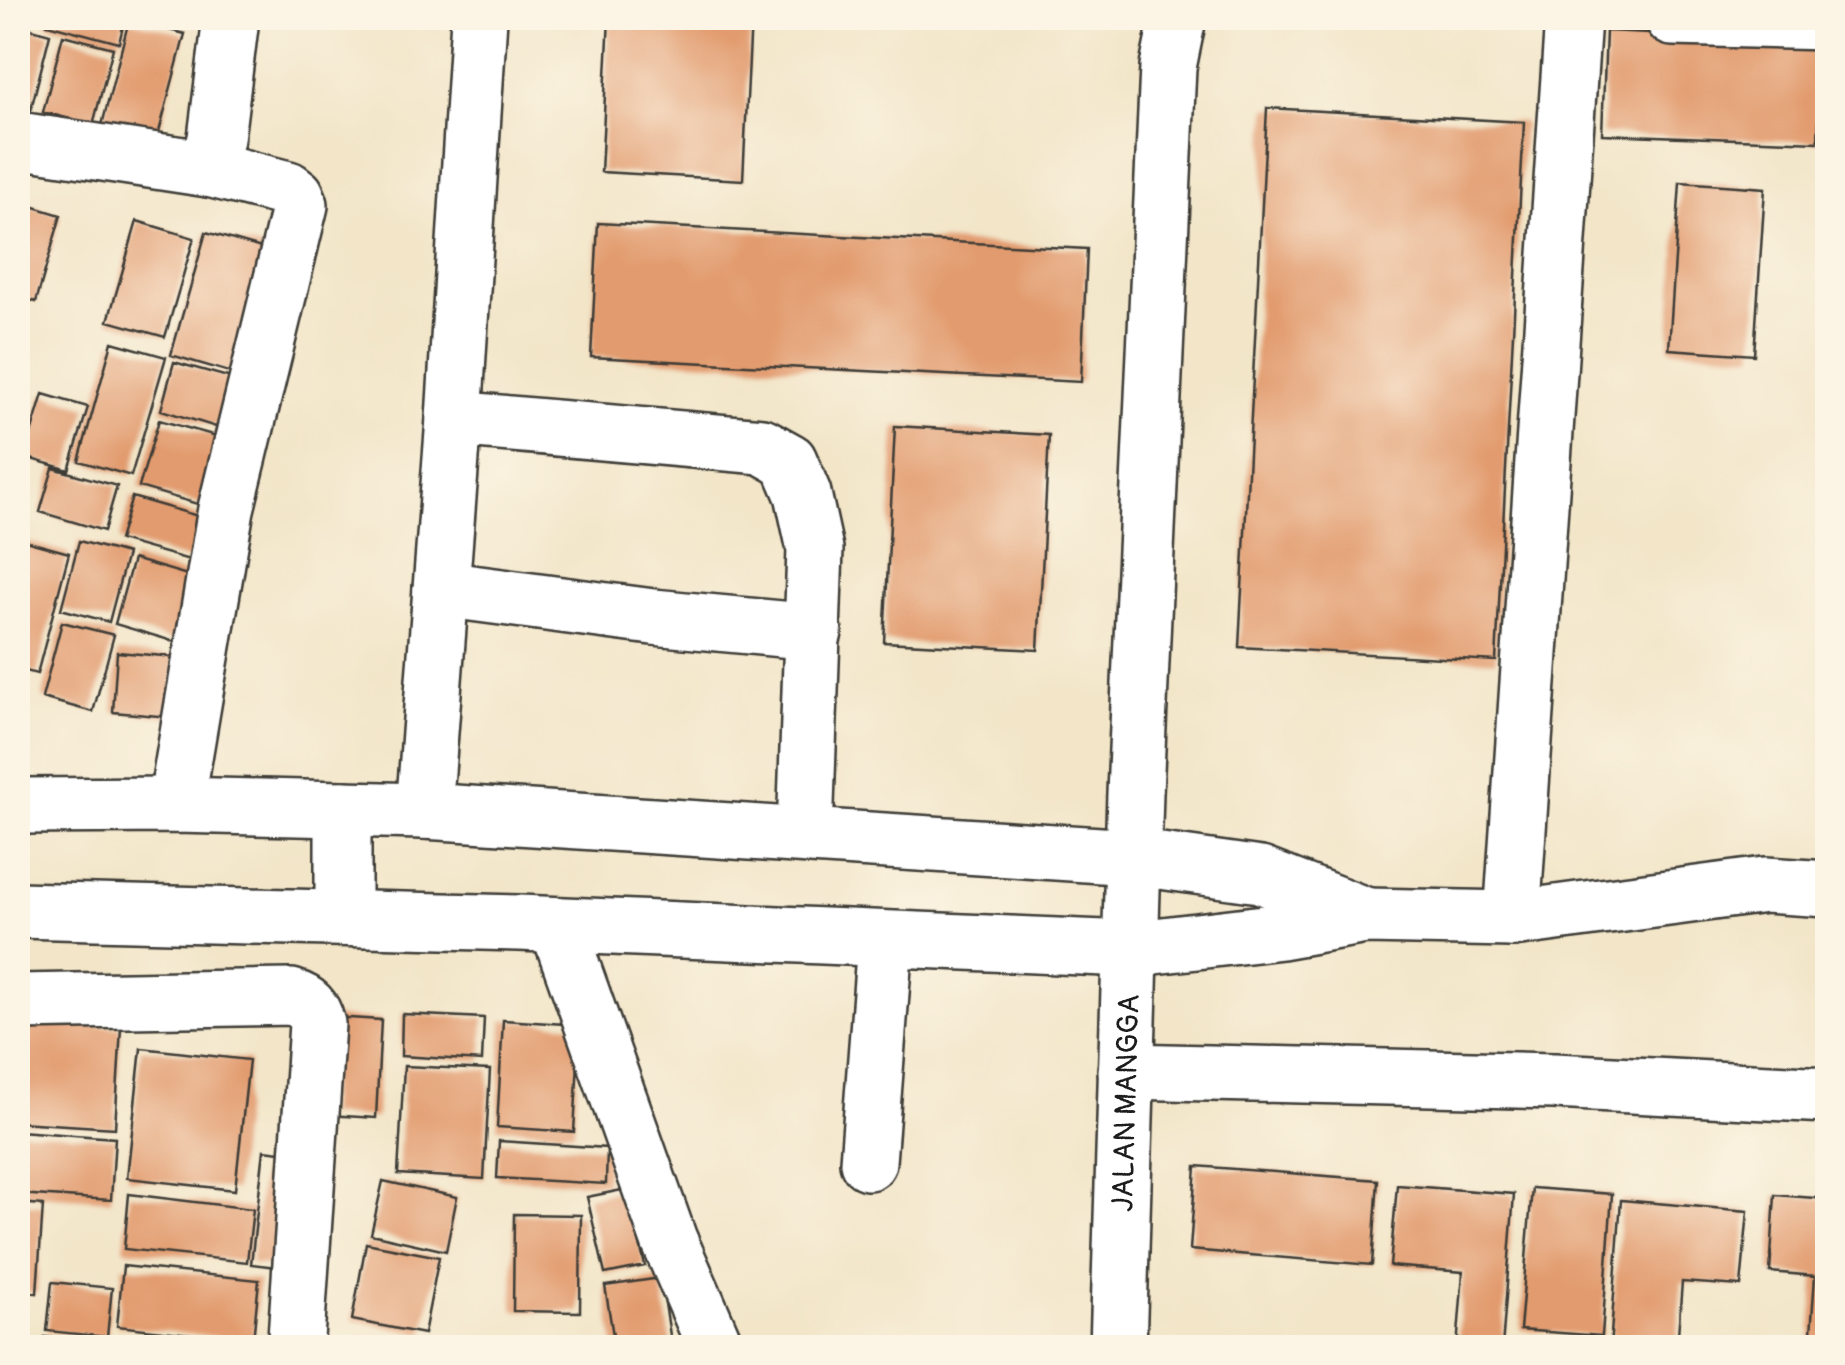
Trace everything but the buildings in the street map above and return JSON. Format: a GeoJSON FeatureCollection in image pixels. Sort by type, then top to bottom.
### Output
{"type":"FeatureCollection","features":[{"type":"Feature","properties":{"kind":"street"},"geometry":{"type":"LineString","coordinates":[[209,169],[231,18]]}},
{"type":"Feature","properties":{"kind":"street"},"geometry":{"type":"LineString","coordinates":[[424,811],[480,18]]}},
{"type":"Feature","properties":{"kind":"street","name":"JALAN MANGGA"},"geometry":{"type":"LineString","coordinates":[[1118,1348],[1132,857],[1168,67],[1178,18]]}},
{"type":"Feature","properties":{"kind":"street"},"geometry":{"type":"LineString","coordinates":[[1512,919],[1573,18]]}},
{"type":"Feature","properties":{"kind":"street"},"geometry":{"type":"LineString","coordinates":[[1673,18],[1828,22]]}},
{"type":"Feature","properties":{"kind":"street"},"geometry":{"type":"LineString","coordinates":[[18,140],[209,169],[288,189],[300,205],[226,509],[176,804]]}},
{"type":"Feature","properties":{"kind":"street"},"geometry":{"type":"LineString","coordinates":[[454,420],[762,446],[789,461],[804,494],[815,549],[805,834]]}},
{"type":"Feature","properties":{"kind":"street"},"geometry":{"type":"LineString","coordinates":[[441,588],[814,632]]}},
{"type":"Feature","properties":{"kind":"street"},"geometry":{"type":"LineString","coordinates":[[18,806],[176,804],[424,811],[1132,857],[1260,875],[1366,916]]}},
{"type":"Feature","properties":{"kind":"street"},"geometry":{"type":"LineString","coordinates":[[343,809],[343,918]]}},
{"type":"Feature","properties":{"kind":"street"},"geometry":{"type":"LineString","coordinates":[[18,910],[343,918],[1129,949],[1281,931],[1366,916],[1512,919],[1765,885],[1828,889]]}},
{"type":"Feature","properties":{"kind":"street"},"geometry":{"type":"LineString","coordinates":[[558,927],[669,1240],[716,1348]]}},
{"type":"Feature","properties":{"kind":"street"},"geometry":{"type":"LineString","coordinates":[[868,1162],[885,941]]}},
{"type":"Feature","properties":{"kind":"street"},"geometry":{"type":"LineString","coordinates":[[18,1002],[291,998],[307,1003],[314,1011],[317,1024],[298,1348]]}},
{"type":"Feature","properties":{"kind":"street"},"geometry":{"type":"LineString","coordinates":[[1126,1071],[1554,1081],[1828,1095]]}}]}
